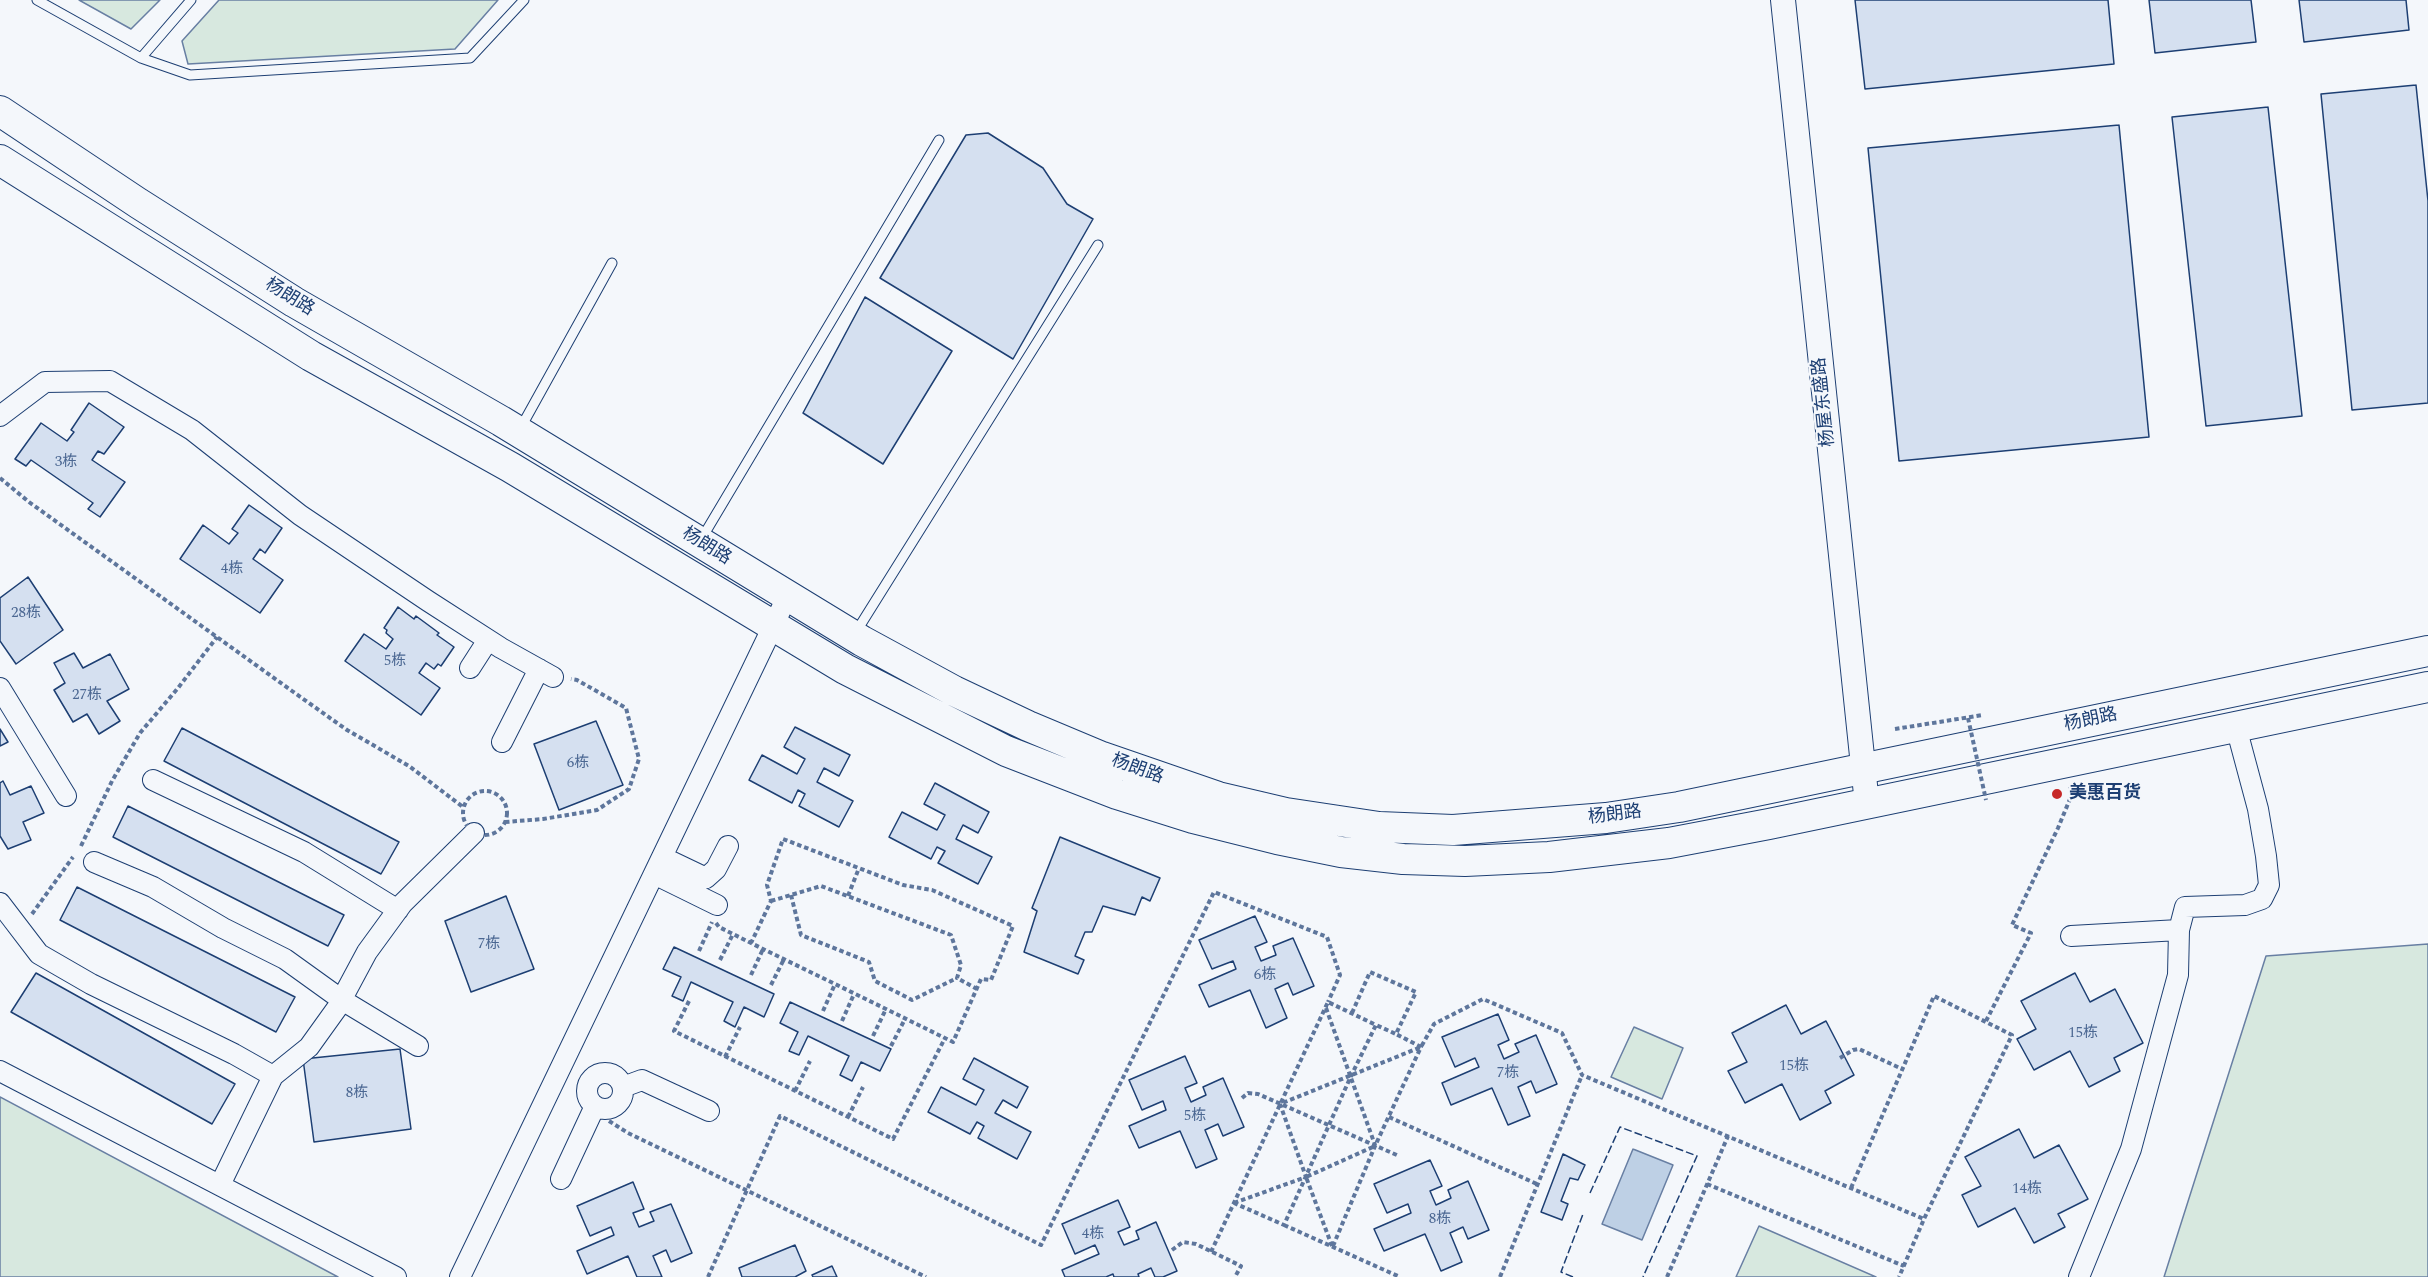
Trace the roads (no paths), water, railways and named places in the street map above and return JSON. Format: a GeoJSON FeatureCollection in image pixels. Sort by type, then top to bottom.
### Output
{"type":"FeatureCollection","features":[{"type":"Feature","properties":{"kind":"main road","name":"杨朗路"},"geometry":{"type":"LineString","coordinates":[[0,111],[138,203],[294,302],[519,432],[787,597],[954,691],[1028,726],[1159,778],[1218,797],[1286,813],[1379,827],[1453,830],[1606,818],[1679,807],[2428,651]]}},
{"type":"Feature","properties":{"kind":"main road","name":"杨朗路"},"geometry":{"type":"LineString","coordinates":[[0,160],[311,356],[510,467],[845,669],[1006,751],[1117,794],[1193,818],[1277,839],[1341,852],[1403,859],[1465,861],[1549,857],[1670,843],[2428,687]]}},
{"type":"Feature","properties":{"kind":"street","name":"杨屋东盛路"},"geometry":{"type":"LineString","coordinates":[[1783,0],[1868,804]]}},
{"type":"Feature","properties":{"kind":"street"},"geometry":{"type":"LineString","coordinates":[[0,416],[45,382],[110,381],[192,430],[300,514],[488,640],[546,673],[502,742]]}},
{"type":"Feature","properties":{"kind":"street"},"geometry":{"type":"LineString","coordinates":[[460,1277],[787,597]]}},
{"type":"Feature","properties":{"kind":"street"},"geometry":{"type":"LineString","coordinates":[[470,668],[488,640]]}},
{"type":"Feature","properties":{"kind":"street"},"geometry":{"type":"LineString","coordinates":[[0,688],[66,796]]}},
{"type":"Feature","properties":{"kind":"street"},"geometry":{"type":"LineString","coordinates":[[2079,1277],[2131,1149],[2178,975],[2179,930],[2186,907],[2245,905],[2262,899],[2269,885],[2258,809],[2236,727]]}},
{"type":"Feature","properties":{"kind":"street"},"geometry":{"type":"LineString","coordinates":[[153,780],[304,852],[398,910]]}},
{"type":"Feature","properties":{"kind":"street"},"geometry":{"type":"LineString","coordinates":[[220,1185],[273,1076],[309,1047],[342,1000],[367,951],[398,910],[474,833]]}},
{"type":"Feature","properties":{"kind":"street"},"geometry":{"type":"LineString","coordinates":[[658,866],[706,878],[716,869],[728,846]]}},
{"type":"Feature","properties":{"kind":"street"},"geometry":{"type":"LineString","coordinates":[[94,862],[153,887],[223,928],[285,958],[342,1000],[418,1046]]}},
{"type":"Feature","properties":{"kind":"street"},"geometry":{"type":"LineString","coordinates":[[658,866],[717,905]]}},
{"type":"Feature","properties":{"kind":"street"},"geometry":{"type":"LineString","coordinates":[[0,903],[39,954],[91,984],[234,1054],[273,1076]]}},
{"type":"Feature","properties":{"kind":"street"},"geometry":{"type":"LineString","coordinates":[[2071,936],[2179,930]]}},
{"type":"Feature","properties":{"kind":"street"},"geometry":{"type":"LineString","coordinates":[[0,1071],[396,1277]]}},
{"type":"Feature","properties":{"kind":"street"},"geometry":{"type":"LineString","coordinates":[[559,1072],[588,1084]]}},
{"type":"Feature","properties":{"kind":"street"},"geometry":{"type":"LineString","coordinates":[[607,1073],[618,1078],[623,1087],[623,1095],[617,1105],[612,1108],[597,1108],[587,1096],[588,1084],[596,1075],[607,1073]]}},
{"type":"Feature","properties":{"kind":"street"},"geometry":{"type":"LineString","coordinates":[[623,1087],[642,1080],[709,1111]]}},
{"type":"Feature","properties":{"kind":"street"},"geometry":{"type":"LineString","coordinates":[[561,1179],[597,1108]]}},
{"type":"Feature","properties":{"kind":"lane"},"geometry":{"type":"LineString","coordinates":[[37,0],[141,58],[190,75],[470,58],[524,0]]}},
{"type":"Feature","properties":{"kind":"lane"},"geometry":{"type":"LineString","coordinates":[[141,58],[191,0]]}},
{"type":"Feature","properties":{"kind":"lane"},"geometry":{"type":"LineString","coordinates":[[699,543],[939,140]]}},
{"type":"Feature","properties":{"kind":"lane"},"geometry":{"type":"LineString","coordinates":[[854,636],[1098,246]]}},
{"type":"Feature","properties":{"kind":"lane"},"geometry":{"type":"LineString","coordinates":[[519,432],[612,263]]}},
{"type":"Feature","properties":{"kind":"water"},"geometry":{"type":"Polygon","coordinates":[[[1633,1149],[1673,1165],[1642,1240],[1602,1224],[1633,1149]]]}},
{"type":"Feature","properties":{"kind":"place","name":"美惠百货"},"geometry":{"type":"Point","coordinates":[2057,794]}}]}
